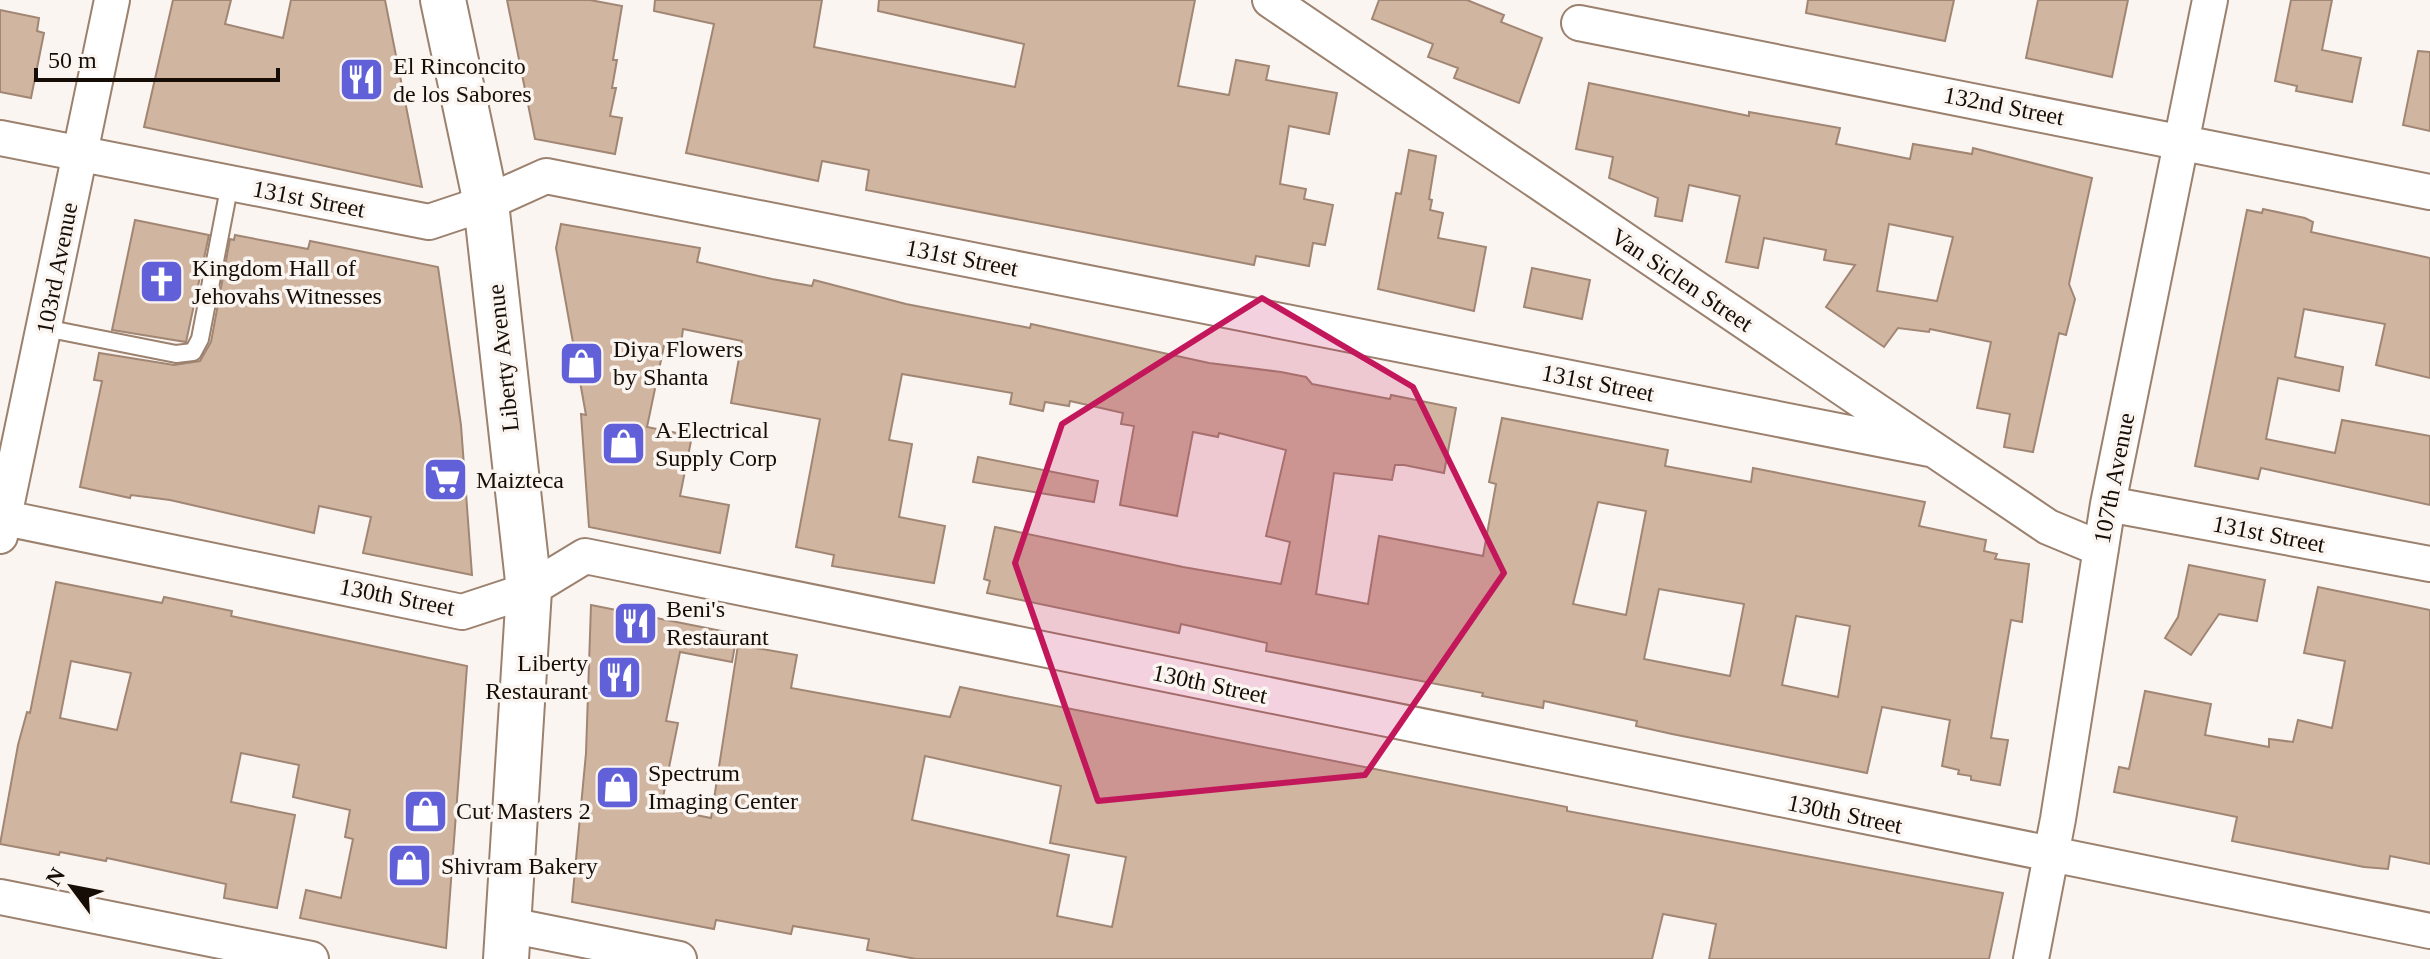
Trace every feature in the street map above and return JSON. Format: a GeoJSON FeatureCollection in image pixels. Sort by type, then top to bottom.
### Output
{"type":"FeatureCollection","features":[{"type":"Feature","properties":{"kind":"street","name":"103rd Avenue"},"geometry":{"type":"LineString","coordinates":[[1,524],[45,328],[112,0]]}},
{"type":"Feature","properties":{"kind":"street","name":"Liberty Avenue"},"geometry":{"type":"LineString","coordinates":[[443,0],[486,203],[529,590],[508,942]]}},
{"type":"Feature","properties":{"kind":"street","name":"Van Siclen Street"},"geometry":{"type":"LineString","coordinates":[[1270,0],[2048,527],[2101,549]]}},
{"type":"Feature","properties":{"kind":"street","name":"107th Avenue"},"geometry":{"type":"LineString","coordinates":[[2031,959],[2051,856],[2108,504],[2210,0]]}},
{"type":"Feature","properties":{"kind":"street","name":"132nd Street"},"geometry":{"type":"LineString","coordinates":[[1579,23],[2430,192]]}},
{"type":"Feature","properties":{"kind":"street","name":"131st Street"},"geometry":{"type":"LineString","coordinates":[[0,138],[429,222],[486,203],[546,176],[1930,449]]}},
{"type":"Feature","properties":{"kind":"street","name":"131st Street"},"geometry":{"type":"LineString","coordinates":[[2108,504],[2430,564]]}},
{"type":"Feature","properties":{"kind":"street","name":"130th Street"},"geometry":{"type":"LineString","coordinates":[[1,524],[462,612],[529,590],[585,556],[2430,931]]}},
{"type":"Feature","properties":{"kind":"street"},"geometry":{"type":"LineString","coordinates":[[0,897],[215,949],[311,959]]}},
{"type":"Feature","properties":{"kind":"street"},"geometry":{"type":"LineString","coordinates":[[508,942],[679,959]]}},
{"type":"Feature","properties":{"kind":"lane"},"geometry":{"type":"LineString","coordinates":[[45,328],[176,354],[193,352],[200,339],[230,183]]}},
{"type":"Feature","properties":{"kind":"highlighted area"},"geometry":{"type":"Polygon","coordinates":[[[1262,298],[1413,387],[1504,573],[1365,775],[1098,801],[1015,563],[1062,424],[1262,298]]]}},
{"type":"Feature","properties":{"kind":"building"},"geometry":{"type":"Polygon","coordinates":[[[173,0],[231,0],[225,24],[283,38],[291,0],[385,0],[422,187],[144,127],[173,0]]]}},
{"type":"Feature","properties":{"kind":"building"},"geometry":{"type":"Polygon","coordinates":[[[507,0],[590,0],[622,6],[613,60],[617,60],[612,88],[616,88],[610,116],[622,118],[615,154],[535,139],[507,0]]]}},
{"type":"Feature","properties":{"kind":"building"},"geometry":{"type":"Polygon","coordinates":[[[655,0],[822,0],[814,47],[1015,87],[1024,44],[878,11],[879,0],[1195,0],[1178,86],[1229,95],[1236,60],[1269,66],[1266,80],[1337,93],[1329,134],[1289,126],[1280,184],[1306,189],[1304,199],[1333,205],[1325,245],[1313,243],[1309,266],[1256,256],[1254,265],[866,190],[869,170],[822,161],[818,181],[686,153],[714,24],[654,11],[655,0]]]}},
{"type":"Feature","properties":{"kind":"building"},"geometry":{"type":"Polygon","coordinates":[[[1379,0],[1467,0],[1504,15],[1501,22],[1542,38],[1519,103],[1454,78],[1458,68],[1428,57],[1433,44],[1372,19],[1379,0]]]}},
{"type":"Feature","properties":{"kind":"building"},"geometry":{"type":"Polygon","coordinates":[[[1808,0],[1954,0],[1945,41],[1806,13],[1808,0]]]}},
{"type":"Feature","properties":{"kind":"building"},"geometry":{"type":"Polygon","coordinates":[[[2038,0],[2128,0],[2112,77],[2026,58],[2038,0]]]}},
{"type":"Feature","properties":{"kind":"building"},"geometry":{"type":"Polygon","coordinates":[[[2291,0],[2332,0],[2322,50],[2361,58],[2352,102],[2296,91],[2297,86],[2275,81],[2291,0]]]}},
{"type":"Feature","properties":{"kind":"building"},"geometry":{"type":"Polygon","coordinates":[[[0,10],[39,18],[37,31],[44,33],[31,98],[0,92],[0,10]]]}},
{"type":"Feature","properties":{"kind":"building"},"geometry":{"type":"Polygon","coordinates":[[[2418,51],[2430,52],[2430,131],[2403,125],[2418,51]]]}},
{"type":"Feature","properties":{"kind":"building"},"geometry":{"type":"Polygon","coordinates":[[[1589,83],[1749,116],[1749,112],[1840,128],[1836,144],[1910,159],[1913,144],[1972,154],[1973,148],[2092,178],[2069,284],[2075,299],[2066,335],[2059,333],[2033,452],[2004,447],[2010,414],[1977,408],[1991,342],[1930,329],[1929,332],[1898,328],[1884,347],[1826,307],[1855,265],[1824,260],[1826,250],[1764,238],[1758,268],[1726,262],[1740,196],[1689,185],[1682,221],[1655,216],[1658,198],[1609,178],[1613,157],[1576,149],[1589,83]],[[1889,224],[1877,291],[1937,301],[1953,237],[1889,224]]]}},
{"type":"Feature","properties":{"kind":"building"},"geometry":{"type":"Polygon","coordinates":[[[1409,150],[1436,156],[1429,199],[1432,200],[1430,210],[1443,213],[1438,238],[1486,247],[1474,311],[1378,289],[1396,193],[1401,194],[1409,150]]]}},
{"type":"Feature","properties":{"kind":"building"},"geometry":{"type":"Polygon","coordinates":[[[2263,209],[2305,218],[2313,222],[2311,232],[2430,258],[2430,378],[2376,365],[2385,324],[2304,309],[2295,357],[2343,367],[2339,391],[2278,378],[2266,439],[2335,453],[2342,420],[2430,436],[2430,505],[2261,468],[2258,479],[2195,466],[2247,210],[2262,213],[2263,209]]]}},
{"type":"Feature","properties":{"kind":"building","name":"Kingdom Hall of Jehovahs Witnesses"},"geometry":{"type":"Polygon","coordinates":[[[135,220],[209,235],[186,342],[112,330],[135,220]]]}},
{"type":"Feature","properties":{"kind":"building"},"geometry":{"type":"Polygon","coordinates":[[[561,224],[700,248],[697,262],[772,279],[812,286],[814,280],[906,304],[1030,328],[1031,324],[1209,363],[1306,377],[1312,384],[1456,408],[1444,473],[1395,465],[1392,480],[1334,473],[1316,594],[1368,604],[1379,536],[1483,556],[1496,484],[1489,482],[1502,418],[1668,450],[1665,466],[1751,482],[1753,468],[1925,502],[1919,526],[1986,540],[1984,551],[1997,554],[1995,559],[2029,564],[2022,622],[2011,620],[1991,738],[2008,740],[2000,785],[1971,780],[1971,776],[1958,774],[1959,770],[1942,766],[1950,720],[1882,707],[1867,773],[1636,726],[1637,721],[1544,701],[1543,708],[1482,696],[1483,693],[1266,651],[1267,643],[1181,624],[1179,633],[987,593],[990,581],[984,579],[995,527],[1183,567],[1281,584],[1290,542],[1266,536],[1286,450],[1219,433],[1218,437],[1193,432],[1177,516],[1120,505],[1134,426],[1121,424],[1123,413],[1070,401],[1069,406],[1045,402],[1043,411],[1010,404],[1012,393],[902,374],[889,440],[912,444],[899,517],[945,526],[934,583],[832,566],[834,555],[796,547],[820,419],[731,403],[742,341],[683,329],[681,344],[665,341],[647,427],[692,436],[680,496],[729,505],[720,553],[589,527],[581,414],[586,415],[556,248],[561,224]],[[1598,502],[1573,604],[1626,615],[1646,511],[1598,502]],[[1659,589],[1644,659],[1730,676],[1744,604],[1659,589]],[[1796,616],[1782,685],[1838,697],[1850,626],[1796,616]]]}},
{"type":"Feature","properties":{"kind":"building"},"geometry":{"type":"Polygon","coordinates":[[[235,235],[308,249],[310,241],[438,267],[461,425],[472,575],[363,553],[371,517],[319,506],[314,533],[170,500],[131,495],[130,498],[80,487],[102,381],[94,380],[99,353],[174,365],[200,361],[211,342],[230,239],[234,240],[235,235]]]}},
{"type":"Feature","properties":{"kind":"building"},"geometry":{"type":"Polygon","coordinates":[[[1532,268],[1590,280],[1582,319],[1524,307],[1532,268]]]}},
{"type":"Feature","properties":{"kind":"building"},"geometry":{"type":"Polygon","coordinates":[[[978,457],[1098,481],[1094,502],[973,482],[978,457]]]}},
{"type":"Feature","properties":{"kind":"building"},"geometry":{"type":"Polygon","coordinates":[[[2189,565],[2265,580],[2257,621],[2219,614],[2191,655],[2165,638],[2178,617],[2189,565]]]}},
{"type":"Feature","properties":{"kind":"building"},"geometry":{"type":"Polygon","coordinates":[[[56,582],[162,603],[164,597],[232,611],[231,616],[467,666],[446,948],[300,918],[306,890],[341,898],[353,839],[345,837],[350,810],[293,797],[299,765],[241,753],[231,802],[295,815],[277,908],[224,898],[226,884],[107,858],[106,861],[60,852],[59,855],[0,844],[18,745],[27,712],[30,713],[56,582]],[[71,661],[60,718],[117,730],[131,673],[71,661]]]}},
{"type":"Feature","properties":{"kind":"building"},"geometry":{"type":"Polygon","coordinates":[[[2318,587],[2430,610],[2430,864],[2390,856],[2388,869],[2364,867],[2232,841],[2237,817],[2114,792],[2119,767],[2129,769],[2145,691],[2211,704],[2205,735],[2269,747],[2269,739],[2293,742],[2298,720],[2332,728],[2345,661],[2304,653],[2318,587]]]}},
{"type":"Feature","properties":{"kind":"building"},"geometry":{"type":"Polygon","coordinates":[[[591,605],[737,634],[732,662],[680,652],[666,721],[678,723],[661,807],[671,810],[711,818],[738,645],[797,655],[791,688],[950,717],[960,687],[1567,807],[1567,811],[2003,893],[1989,959],[1709,959],[1716,924],[1663,914],[1652,959],[916,959],[867,950],[869,939],[793,926],[791,934],[716,920],[714,929],[572,902],[586,753],[591,605]],[[925,756],[912,820],[1069,855],[1057,916],[1112,927],[1126,857],[1050,843],[1061,786],[925,756]]]}},
{"type":"Feature","properties":{"kind":"place","name":"El Rinconcito de los Sabores"},"geometry":{"type":"Point","coordinates":[362,80]}},
{"type":"Feature","properties":{"kind":"place","name":"Kingdom Hall of Jehovahs Witnesses"},"geometry":{"type":"Point","coordinates":[161,282]}},
{"type":"Feature","properties":{"kind":"place","name":"Diya Flowers by Shanta"},"geometry":{"type":"Point","coordinates":[582,363]}},
{"type":"Feature","properties":{"kind":"place","name":"A Electrical Supply Corp"},"geometry":{"type":"Point","coordinates":[624,444]}},
{"type":"Feature","properties":{"kind":"place","name":"Maizteca"},"geometry":{"type":"Point","coordinates":[445,480]}},
{"type":"Feature","properties":{"kind":"place","name":"Beni's Restaurant"},"geometry":{"type":"Point","coordinates":[635,623]}},
{"type":"Feature","properties":{"kind":"place","name":"Liberty Restaurant"},"geometry":{"type":"Point","coordinates":[619,677]}},
{"type":"Feature","properties":{"kind":"place","name":"Spectrum Imaging Center"},"geometry":{"type":"Point","coordinates":[617,787]}},
{"type":"Feature","properties":{"kind":"place","name":"Cut Masters 2"},"geometry":{"type":"Point","coordinates":[425,811]}},
{"type":"Feature","properties":{"kind":"place","name":"Shivram Bakery"},"geometry":{"type":"Point","coordinates":[410,866]}}]}
